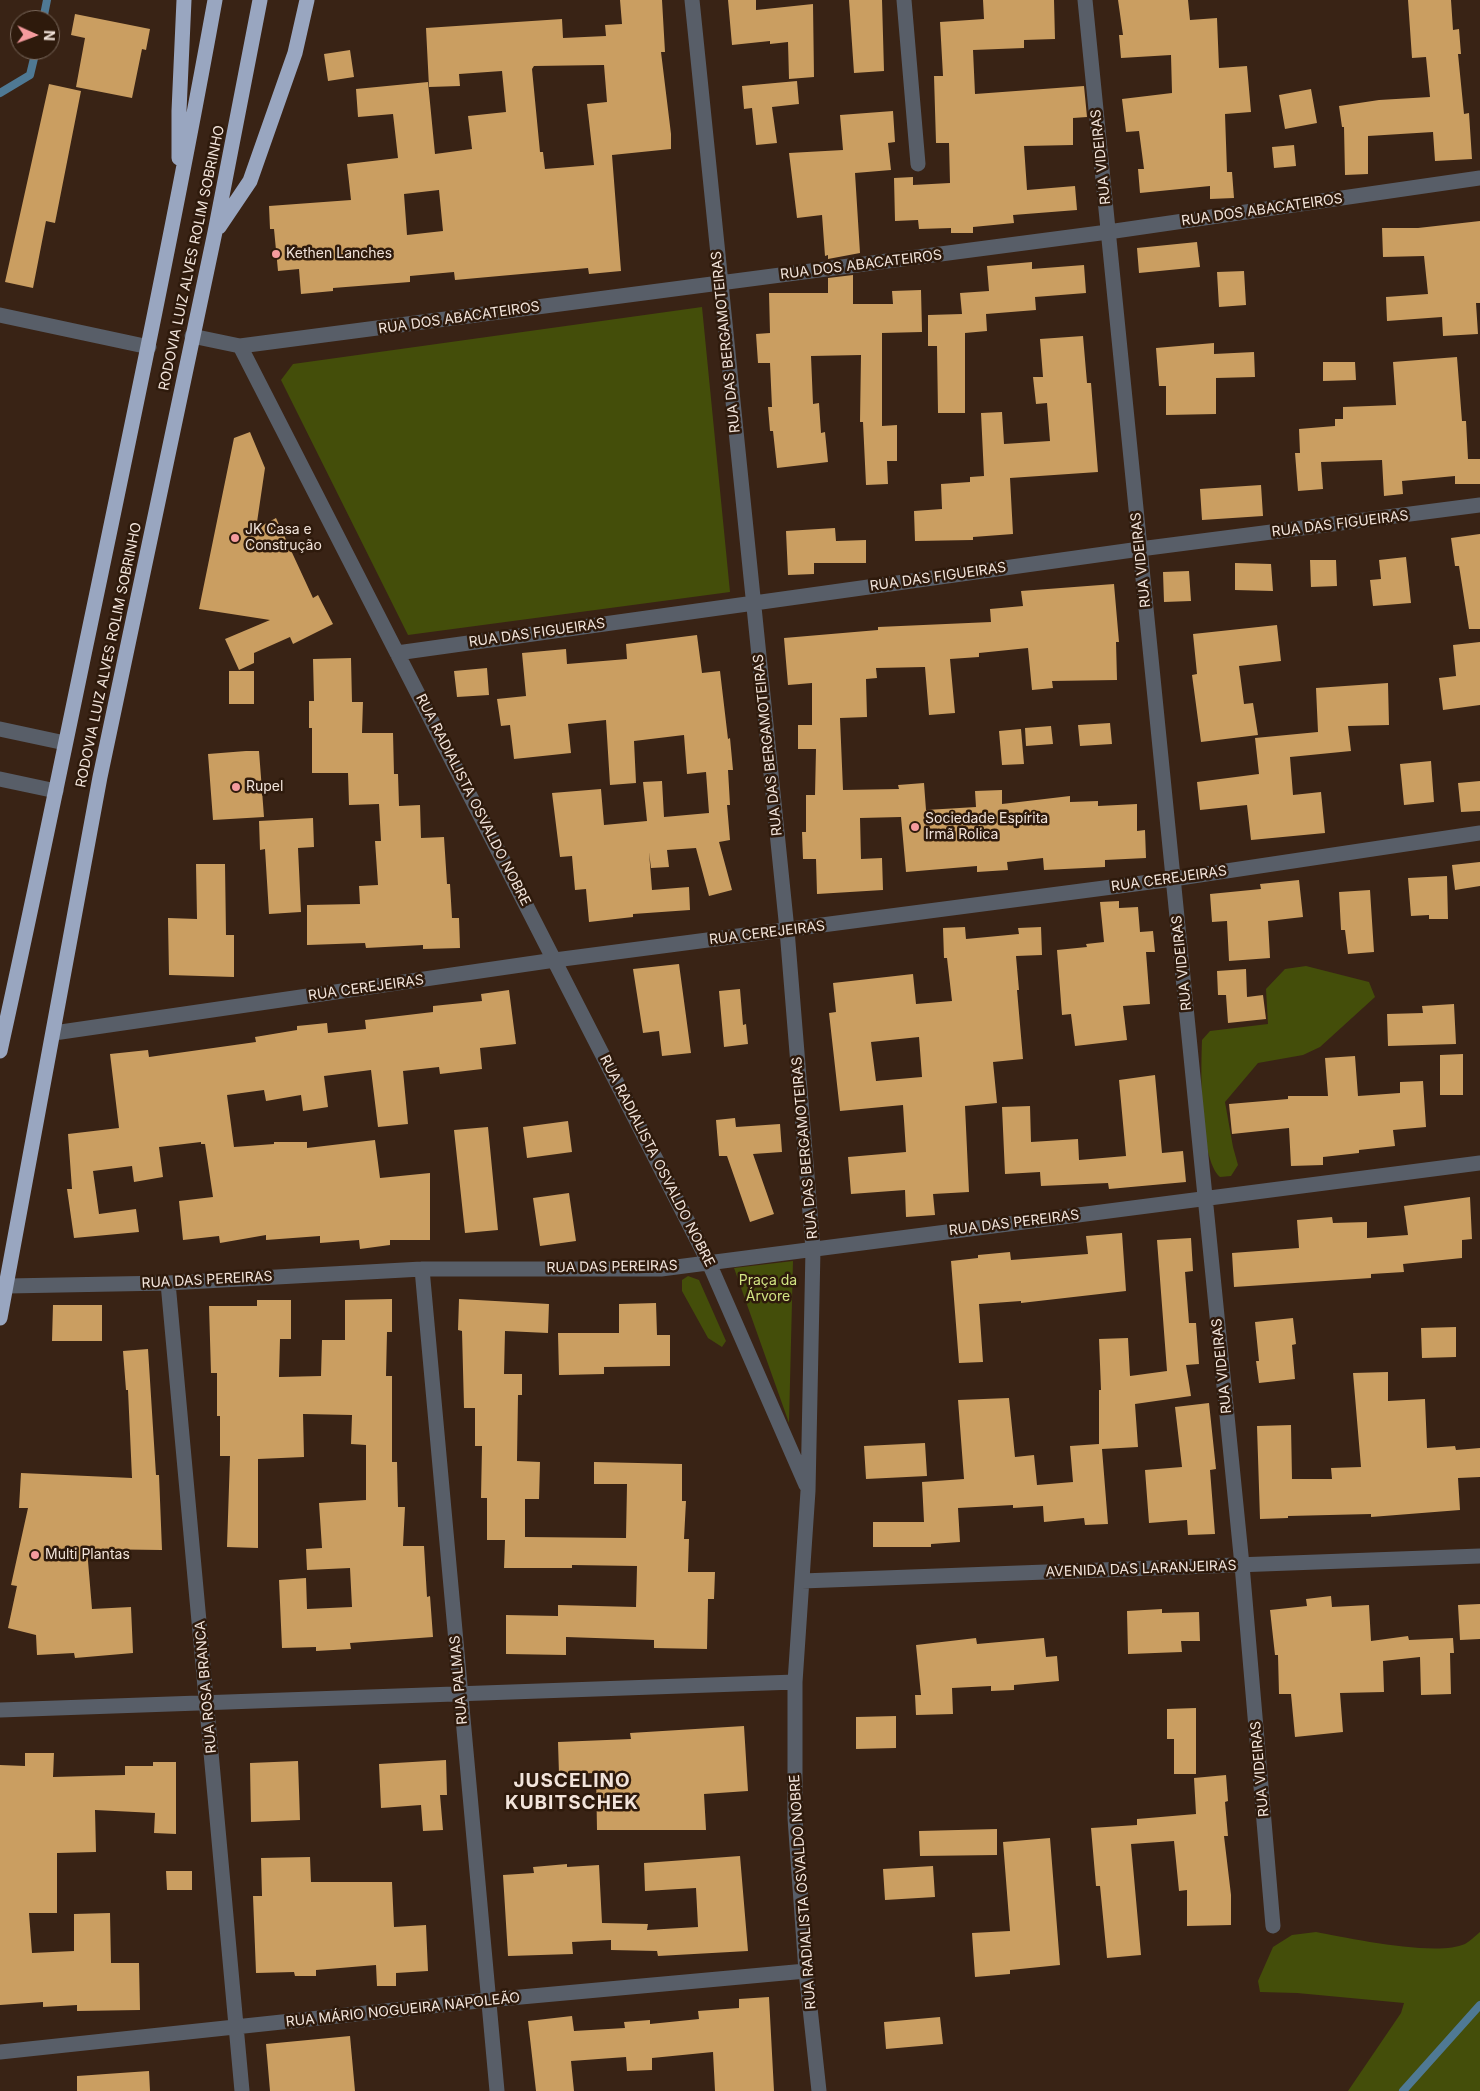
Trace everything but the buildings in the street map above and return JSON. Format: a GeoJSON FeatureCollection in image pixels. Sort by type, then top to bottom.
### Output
{"type":"FeatureCollection","features":[{"type":"Feature","properties":{"kind":"highway"},"geometry":{"type":"LineString","coordinates":[[180,195],[179,111],[184,0]]}},
{"type":"Feature","properties":{"kind":"highway","name":"RODOVIA LUIZ ALVES ROLIM SOBRINHO"},"geometry":{"type":"LineString","coordinates":[[0,1051],[149,347],[180,195],[215,0]]}},
{"type":"Feature","properties":{"kind":"highway","name":"RODOVIA LUIZ ALVES ROLIM SOBRINHO"},"geometry":{"type":"LineString","coordinates":[[0,1318],[100,777],[215,232],[260,0]]}},
{"type":"Feature","properties":{"kind":"highway"},"geometry":{"type":"LineString","coordinates":[[215,232],[250,181],[295,53],[307,0]]}},
{"type":"Feature","properties":{"kind":"street","name":"RUA DAS BERGAMOTEIRAS"},"geometry":{"type":"LineString","coordinates":[[692,0],[787,930],[813,1249],[808,1492]]}},
{"type":"Feature","properties":{"kind":"street"},"geometry":{"type":"LineString","coordinates":[[904,0],[918,164]]}},
{"type":"Feature","properties":{"kind":"street","name":"RUA VIDEIRAS"},"geometry":{"type":"LineString","coordinates":[[1085,0],[1242,1565],[1273,1926]]}},
{"type":"Feature","properties":{"kind":"street","name":"RUA DOS ABACATEIROS"},"geometry":{"type":"LineString","coordinates":[[240,346],[1108,232],[1480,178]]}},
{"type":"Feature","properties":{"kind":"street"},"geometry":{"type":"LineString","coordinates":[[0,315],[149,347]]}},
{"type":"Feature","properties":{"kind":"street"},"geometry":{"type":"LineString","coordinates":[[192,336],[240,346]]}},
{"type":"Feature","properties":{"kind":"street","name":"RUA RADIALISTA OSVALDO NOBRE"},"geometry":{"type":"LineString","coordinates":[[240,346],[709,1262],[808,1492],[794,1682],[795,1818],[806,1971],[819,2091]]}},
{"type":"Feature","properties":{"kind":"street","name":"RUA DAS FIGUEIRAS"},"geometry":{"type":"LineString","coordinates":[[397,652],[1140,549],[1480,505]]}},
{"type":"Feature","properties":{"kind":"street"},"geometry":{"type":"LineString","coordinates":[[0,729],[65,743]]}},
{"type":"Feature","properties":{"kind":"street"},"geometry":{"type":"LineString","coordinates":[[0,779],[56,791]]}},
{"type":"Feature","properties":{"kind":"street","name":"RUA CEREJEIRAS"},"geometry":{"type":"LineString","coordinates":[[54,1033],[555,960],[1173,879],[1480,833]]}},
{"type":"Feature","properties":{"kind":"street","name":"RUA DAS PEREIRAS"},"geometry":{"type":"LineString","coordinates":[[7,1286],[168,1283],[422,1269],[661,1269],[1480,1163]]}},
{"type":"Feature","properties":{"kind":"street","name":"RUA PALMAS"},"geometry":{"type":"LineString","coordinates":[[422,1269],[497,2091]]}},
{"type":"Feature","properties":{"kind":"street","name":"RUA ROSA BRANCA"},"geometry":{"type":"LineString","coordinates":[[168,1283],[242,2091]]}},
{"type":"Feature","properties":{"kind":"street","name":"AVENIDA DAS LARANJEIRAS"},"geometry":{"type":"LineString","coordinates":[[802,1581],[1480,1556]]}},
{"type":"Feature","properties":{"kind":"street"},"geometry":{"type":"LineString","coordinates":[[0,1710],[794,1682]]}},
{"type":"Feature","properties":{"kind":"street","name":"RUA MÁRIO NOGUEIRA NAPOLEÃO"},"geometry":{"type":"LineString","coordinates":[[0,2052],[488,2000],[806,1971]]}},
{"type":"Feature","properties":{"kind":"green space"},"geometry":{"type":"Polygon","coordinates":[[[702,307],[730,592],[408,635],[281,380],[293,364],[702,307]]]}},
{"type":"Feature","properties":{"kind":"green space"},"geometry":{"type":"Polygon","coordinates":[[[1306,966],[1369,982],[1375,997],[1320,1047],[1303,1055],[1258,1063],[1225,1102],[1238,1165],[1231,1176],[1220,1177],[1213,1167],[1205,1133],[1201,1071],[1202,1040],[1210,1031],[1268,1024],[1266,989],[1285,969],[1306,966]]]}},
{"type":"Feature","properties":{"kind":"green space","name":"Praça da Árvore"},"geometry":{"type":"Polygon","coordinates":[[[793,1261],[789,1423],[734,1268],[793,1261]]]}},
{"type":"Feature","properties":{"kind":"green space"},"geometry":{"type":"Polygon","coordinates":[[[688,1276],[699,1280],[726,1341],[722,1347],[708,1338],[682,1291],[682,1280],[688,1276]]]}},
{"type":"Feature","properties":{"kind":"green space"},"geometry":{"type":"Polygon","coordinates":[[[1316,1932],[1392,1945],[1434,1948],[1465,1944],[1480,1932],[1480,2091],[1348,2091],[1401,2013],[1404,2003],[1297,1993],[1260,1992],[1258,1981],[1273,1947],[1292,1935],[1316,1932]]]}},
{"type":"Feature","properties":{"kind":"waterway"},"geometry":{"type":"LineString","coordinates":[[45,10],[47,0]]}},
{"type":"Feature","properties":{"kind":"waterway"},"geometry":{"type":"LineString","coordinates":[[0,93],[30,75],[34,60]]}},
{"type":"Feature","properties":{"kind":"waterway"},"geometry":{"type":"LineString","coordinates":[[1403,2091],[1480,2005]]}},
{"type":"Feature","properties":{"kind":"place","name":"Kethen Lanches"},"geometry":{"type":"Point","coordinates":[276,254]}},
{"type":"Feature","properties":{"kind":"place","name":"JK Casa e Construção"},"geometry":{"type":"Point","coordinates":[235,538]}},
{"type":"Feature","properties":{"kind":"place","name":"Rupel"},"geometry":{"type":"Point","coordinates":[236,787]}},
{"type":"Feature","properties":{"kind":"place","name":"Sociedade Espírita Irmã Rolica"},"geometry":{"type":"Point","coordinates":[915,827]}},
{"type":"Feature","properties":{"kind":"place","name":"Multi Plantas"},"geometry":{"type":"Point","coordinates":[35,1555]}},
{"type":"Feature","properties":{"kind":"district","name":"JUSCELINO KUBITSCHEK"},"geometry":{"type":"Point","coordinates":[572,1792]}}]}
